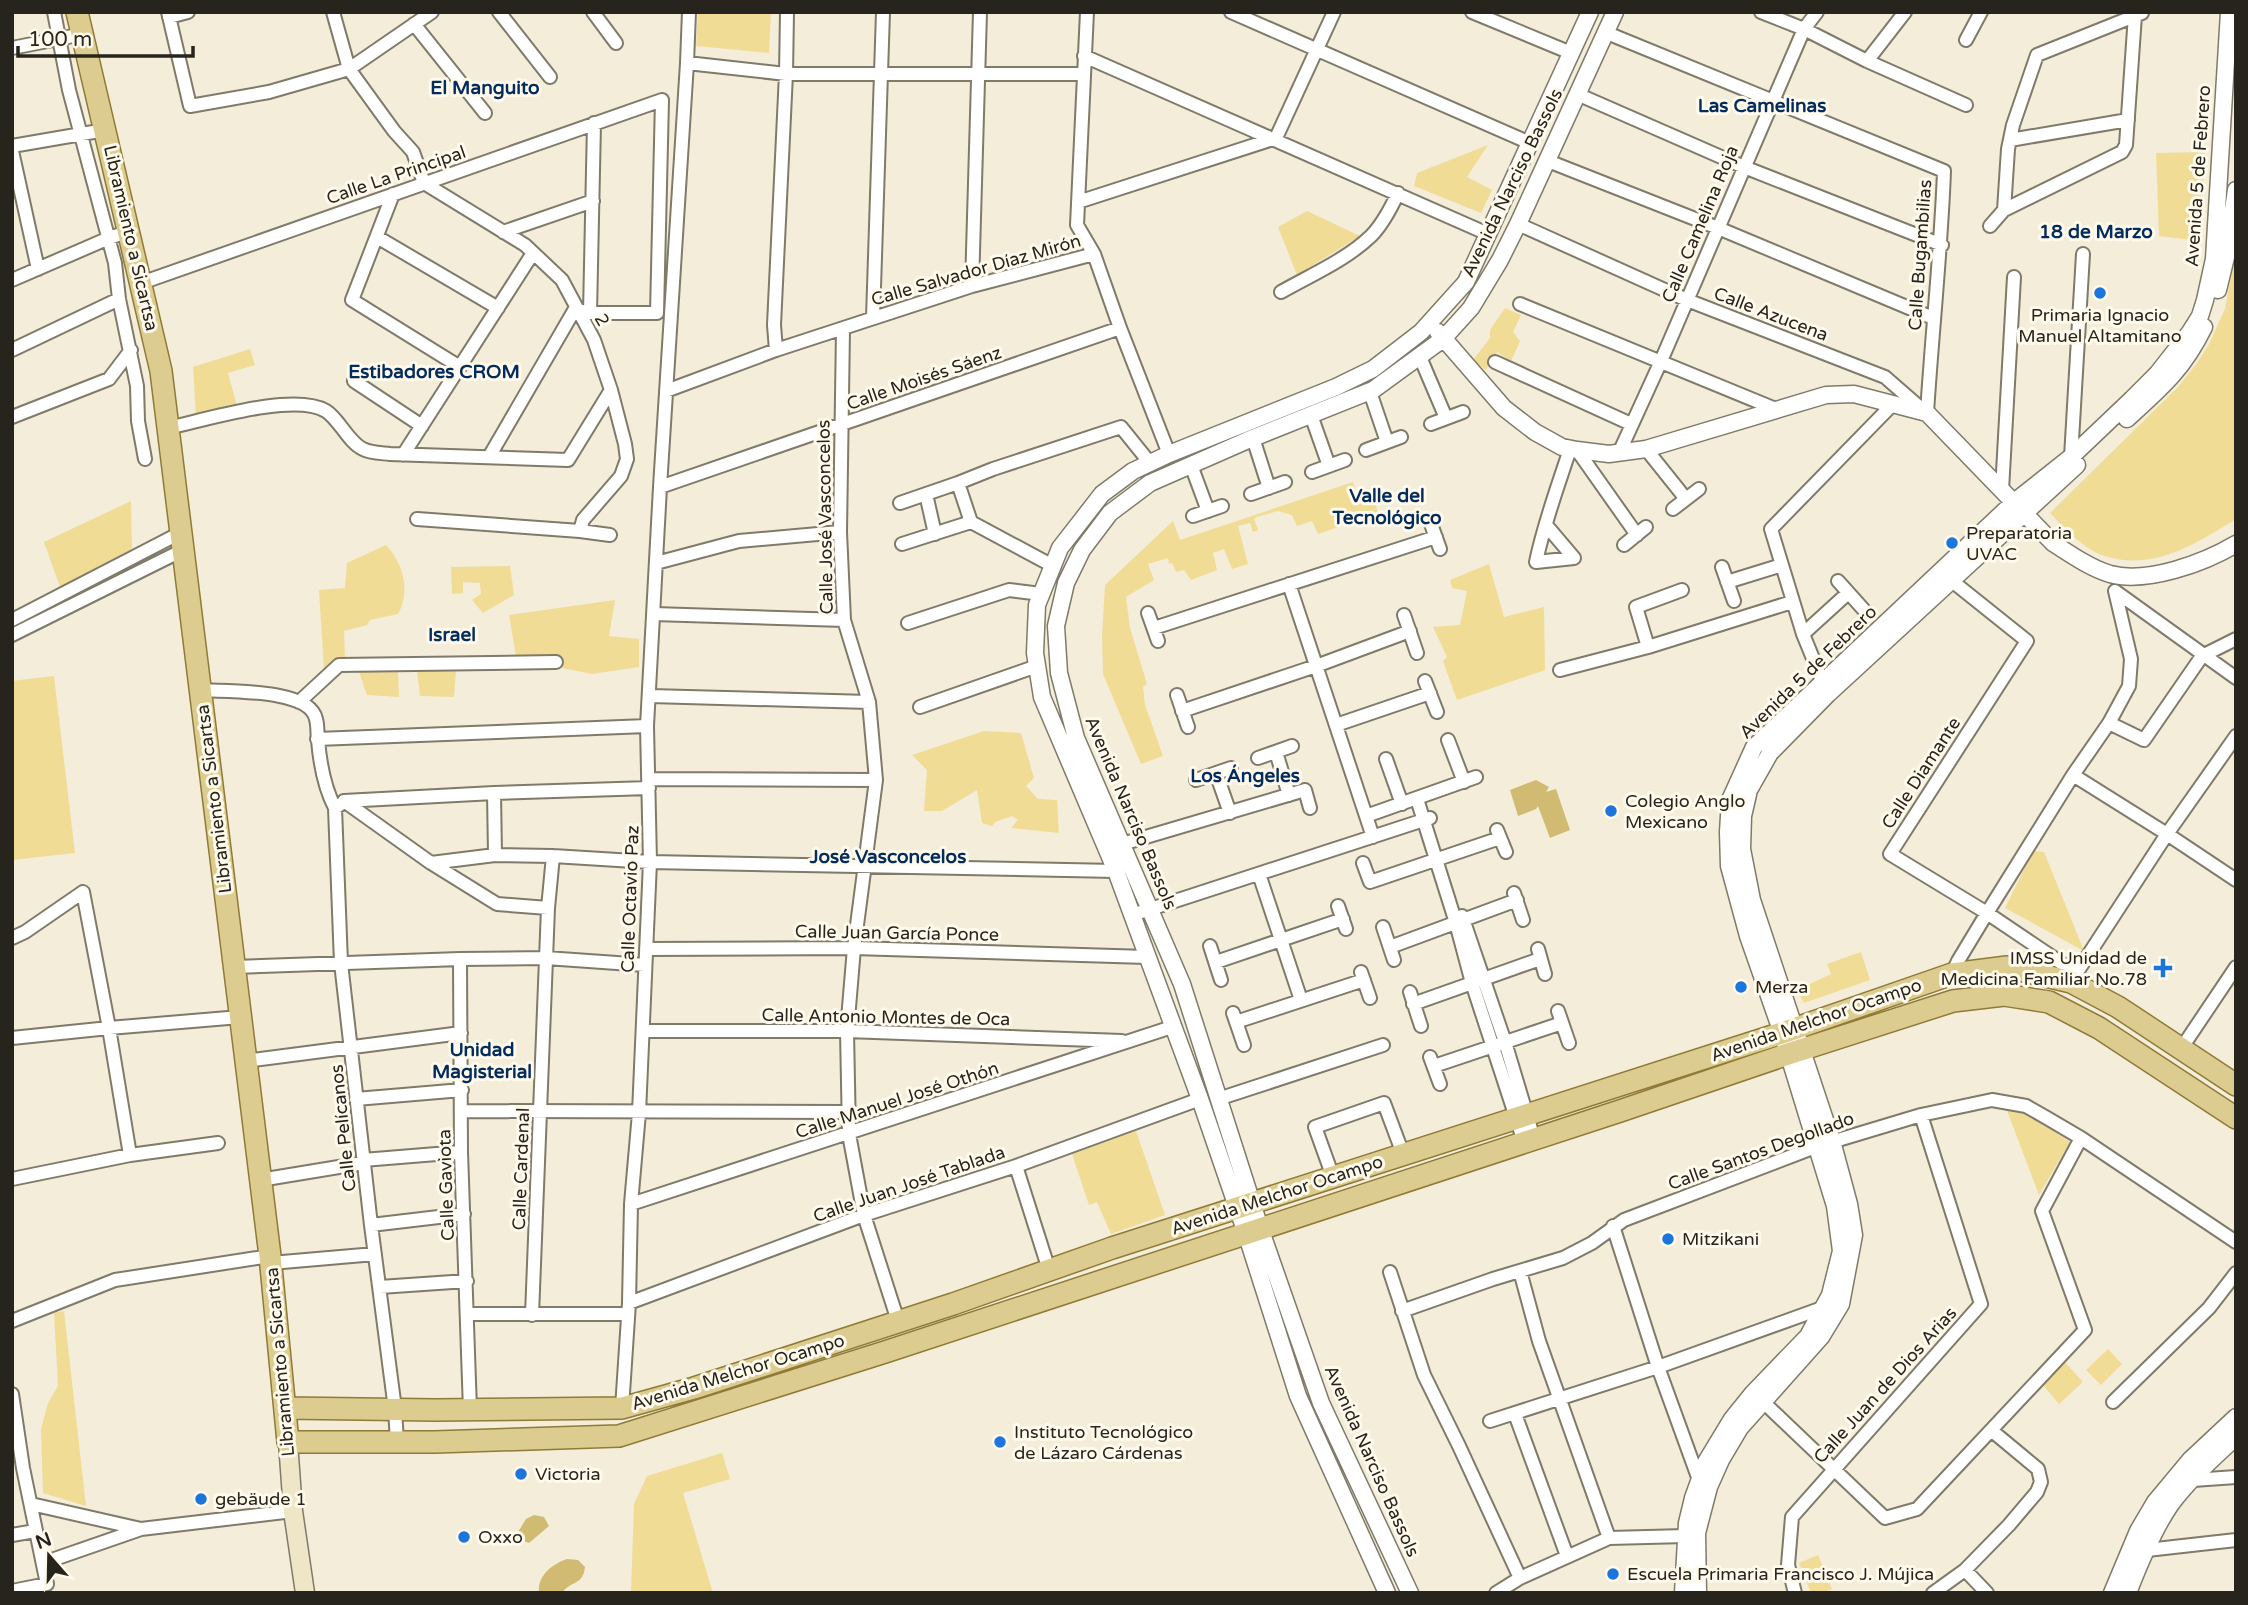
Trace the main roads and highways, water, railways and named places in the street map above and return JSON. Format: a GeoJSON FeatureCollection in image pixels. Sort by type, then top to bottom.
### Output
{"type":"FeatureCollection","features":[{"type":"Feature","properties":{"kind":"main road","name":"Libramiento a Sicartsa"},"geometry":{"type":"LineString","coordinates":[[80,20],[163,382],[270,1259],[293,1511],[305,1593]]}},
{"type":"Feature","properties":{"kind":"main road","name":"Avenida Melchor Ocampo"},"geometry":{"type":"LineString","coordinates":[[285,1408],[622,1408],[694,1388],[953,1304],[1048,1270],[1788,1031],[1952,974],[2007,967],[2073,977],[2236,1085]]}},
{"type":"Feature","properties":{"kind":"main road","name":"Avenida Melchor Ocampo"},"geometry":{"type":"LineString","coordinates":[[288,1443],[619,1436],[961,1327],[1953,1001],[2004,995],[2049,1002],[2099,1028],[2236,1118]]}},
{"type":"Feature","properties":{"kind":"main road"},"geometry":{"type":"LineString","coordinates":[[953,1304],[961,1327]]}},
{"type":"Feature","properties":{"kind":"place","name":"Primaria Ignacio Manuel Altamitano"},"geometry":{"type":"Point","coordinates":[2100,293]}},
{"type":"Feature","properties":{"kind":"place","name":"Preparatoria UVAC"},"geometry":{"type":"Point","coordinates":[1952,543]}},
{"type":"Feature","properties":{"kind":"place","name":"Colegio Anglo Mexicano"},"geometry":{"type":"Point","coordinates":[1611,811]}},
{"type":"Feature","properties":{"kind":"place","name":"IMSS Unidad de Medicina Familiar No.78"},"geometry":{"type":"Point","coordinates":[2163,968]}},
{"type":"Feature","properties":{"kind":"place","name":"Merza"},"geometry":{"type":"Point","coordinates":[1741,987]}},
{"type":"Feature","properties":{"kind":"place","name":"Mitzikani"},"geometry":{"type":"Point","coordinates":[1668,1239]}},
{"type":"Feature","properties":{"kind":"place","name":"Instituto Tecnológico de Lázaro Cárdenas"},"geometry":{"type":"Point","coordinates":[1000,1442]}},
{"type":"Feature","properties":{"kind":"place","name":"Victoria"},"geometry":{"type":"Point","coordinates":[521,1474]}},
{"type":"Feature","properties":{"kind":"place","name":"gebäude 1"},"geometry":{"type":"Point","coordinates":[201,1499]}},
{"type":"Feature","properties":{"kind":"place","name":"Oxxo"},"geometry":{"type":"Point","coordinates":[464,1537]}},
{"type":"Feature","properties":{"kind":"place","name":"Escuela Primaria Francisco J. Mújica"},"geometry":{"type":"Point","coordinates":[1613,1574]}},
{"type":"Feature","properties":{"kind":"district","name":"El Manguito"},"geometry":{"type":"Point","coordinates":[485,88]}},
{"type":"Feature","properties":{"kind":"district","name":"Las Camelinas"},"geometry":{"type":"Point","coordinates":[1762,106]}},
{"type":"Feature","properties":{"kind":"district","name":"18 de Marzo"},"geometry":{"type":"Point","coordinates":[2096,232]}},
{"type":"Feature","properties":{"kind":"district","name":"Estibadores CROM"},"geometry":{"type":"Point","coordinates":[434,372]}},
{"type":"Feature","properties":{"kind":"district","name":"Valle del Tecnológico"},"geometry":{"type":"Point","coordinates":[1387,507]}},
{"type":"Feature","properties":{"kind":"district","name":"Israel"},"geometry":{"type":"Point","coordinates":[452,635]}},
{"type":"Feature","properties":{"kind":"district","name":"Los Ángeles"},"geometry":{"type":"Point","coordinates":[1245,776]}},
{"type":"Feature","properties":{"kind":"district","name":"José Vasconcelos"},"geometry":{"type":"Point","coordinates":[888,857]}},
{"type":"Feature","properties":{"kind":"district","name":"Unidad Magisterial"},"geometry":{"type":"Point","coordinates":[482,1061]}}]}
